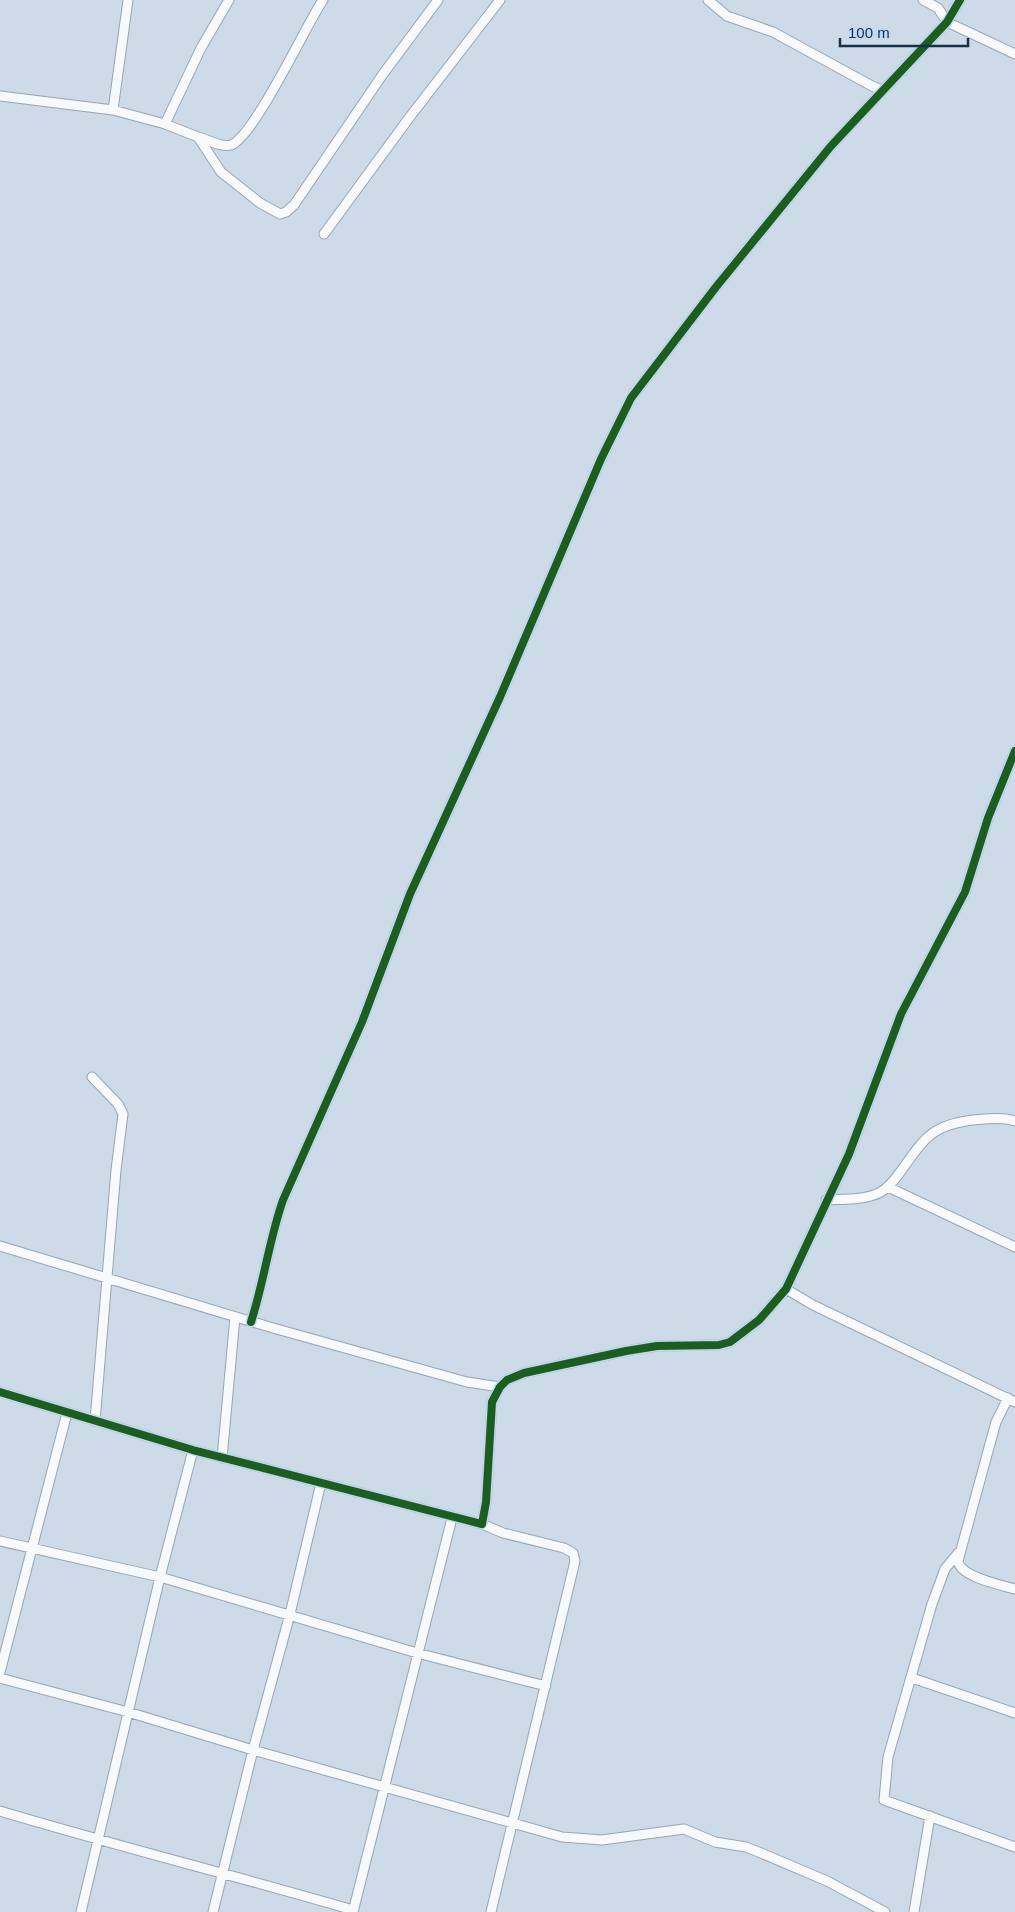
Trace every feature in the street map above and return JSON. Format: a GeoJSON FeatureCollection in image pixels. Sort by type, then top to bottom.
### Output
{"type":"FeatureCollection","features":[{"type":"Feature","properties":{"kind":"street"},"geometry":{"type":"LineString","coordinates":[[113,110],[128,0]]}},
{"type":"Feature","properties":{"kind":"street"},"geometry":{"type":"LineString","coordinates":[[165,124],[200,48],[229,0]]}},
{"type":"Feature","properties":{"kind":"street"},"geometry":{"type":"LineString","coordinates":[[0,96],[113,110],[165,124],[198,137],[226,145],[233,144],[239,139],[264,104],[323,0]]}},
{"type":"Feature","properties":{"kind":"street"},"geometry":{"type":"LineString","coordinates":[[198,137],[226,177],[274,213],[286,212],[383,74],[438,0]]}},
{"type":"Feature","properties":{"kind":"street"},"geometry":{"type":"LineString","coordinates":[[324,234],[409,118],[500,0]]}},
{"type":"Feature","properties":{"kind":"street"},"geometry":{"type":"LineString","coordinates":[[708,0],[727,16],[769,30],[882,90]]}},
{"type":"Feature","properties":{"kind":"street"},"geometry":{"type":"LineString","coordinates":[[923,0],[938,8],[947,22],[1015,54]]}},
{"type":"Feature","properties":{"kind":"street"},"geometry":{"type":"LineString","coordinates":[[251,1322],[275,1224],[283,1200],[362,1022],[410,894],[500,697],[601,459],[626,407],[641,383],[737,261],[841,134],[947,22],[960,0]]}},
{"type":"Feature","properties":{"kind":"street"},"geometry":{"type":"LineString","coordinates":[[482,1524],[486,1502],[490,1410],[500,1387],[507,1380],[524,1374],[626,1351],[657,1346],[719,1345],[730,1342],[760,1320],[786,1289],[849,1154],[901,1014],[965,892],[988,818],[1015,751]]}},
{"type":"Feature","properties":{"kind":"street"},"geometry":{"type":"LineString","coordinates":[[92,1077],[118,1104],[123,1114],[95,1421]]}},
{"type":"Feature","properties":{"kind":"street"},"geometry":{"type":"LineString","coordinates":[[826,1200],[870,1196],[888,1187],[929,1134],[942,1127],[958,1122],[985,1119],[1005,1118],[1015,1121]]}},
{"type":"Feature","properties":{"kind":"street"},"geometry":{"type":"LineString","coordinates":[[888,1187],[1015,1247]]}},
{"type":"Feature","properties":{"kind":"street"},"geometry":{"type":"LineString","coordinates":[[0,1246],[251,1322],[467,1382],[500,1387]]}},
{"type":"Feature","properties":{"kind":"street"},"geometry":{"type":"LineString","coordinates":[[786,1289],[813,1304],[1011,1400],[996,1422],[958,1553],[958,1564],[963,1571],[1015,1589]]}},
{"type":"Feature","properties":{"kind":"street"},"geometry":{"type":"LineString","coordinates":[[222,1458],[235,1317]]}},
{"type":"Feature","properties":{"kind":"street"},"geometry":{"type":"LineString","coordinates":[[0,1392],[222,1458],[452,1518],[482,1524],[503,1533],[564,1548],[575,1557],[575,1566],[491,1912]]}},
{"type":"Feature","properties":{"kind":"street"},"geometry":{"type":"LineString","coordinates":[[0,1672],[67,1413]]}},
{"type":"Feature","properties":{"kind":"street"},"geometry":{"type":"LineString","coordinates":[[81,1912],[160,1577],[193,1450]]}},
{"type":"Feature","properties":{"kind":"street"},"geometry":{"type":"LineString","coordinates":[[213,1912],[253,1750],[290,1614],[321,1484]]}},
{"type":"Feature","properties":{"kind":"street"},"geometry":{"type":"LineString","coordinates":[[0,1811],[98,1840],[223,1872],[353,1911],[452,1518]]}},
{"type":"Feature","properties":{"kind":"street"},"geometry":{"type":"LineString","coordinates":[[0,1541],[160,1577],[417,1653],[546,1686]]}},
{"type":"Feature","properties":{"kind":"street"},"geometry":{"type":"LineString","coordinates":[[958,1553],[945,1569],[939,1582],[888,1757],[884,1800],[1015,1848]]}},
{"type":"Feature","properties":{"kind":"street"},"geometry":{"type":"LineString","coordinates":[[0,1678],[128,1712],[253,1750],[555,1835],[585,1840],[638,1837],[677,1829],[691,1830],[715,1842],[741,1846],[761,1853],[827,1881],[885,1912]]}},
{"type":"Feature","properties":{"kind":"street"},"geometry":{"type":"LineString","coordinates":[[912,1678],[1015,1713]]}},
{"type":"Feature","properties":{"kind":"street"},"geometry":{"type":"LineString","coordinates":[[914,1912],[930,1816]]}},
{"type":"Feature","properties":{"kind":"cycle path"},"geometry":{"type":"LineString","coordinates":[[251,1322],[283,1200],[362,1022],[410,894],[500,697],[601,459],[631,398],[716,287],[831,146],[947,22],[960,0]]}},
{"type":"Feature","properties":{"kind":"cycle path"},"geometry":{"type":"LineString","coordinates":[[0,1392],[193,1450],[482,1524],[486,1502],[492,1402],[500,1387],[507,1380],[524,1373],[626,1351],[657,1346],[719,1345],[730,1342],[759,1320],[786,1289],[849,1154],[901,1014],[965,892],[988,818],[1015,751]]}}]}
